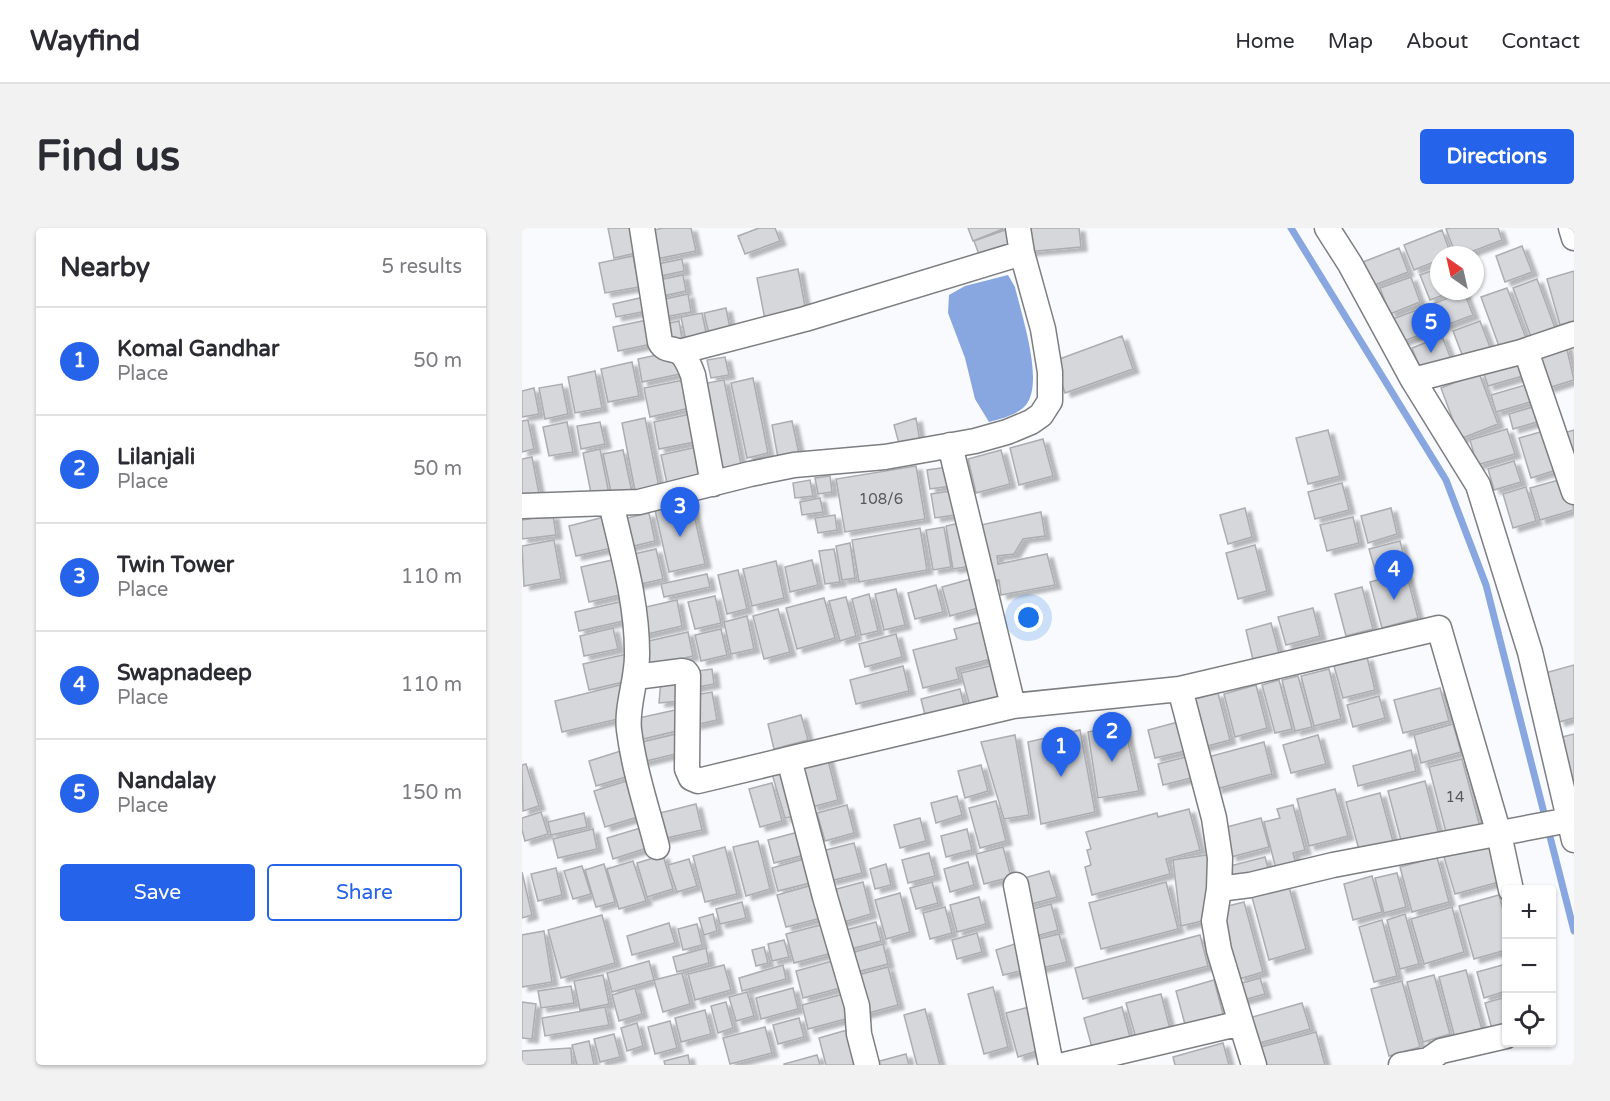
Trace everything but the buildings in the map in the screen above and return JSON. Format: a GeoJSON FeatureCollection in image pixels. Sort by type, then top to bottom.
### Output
{"type":"FeatureCollection","features":[{"type":"Feature","properties":{"kind":"street"},"geometry":{"type":"LineString","coordinates":[[642,228],[660,342],[667,349],[679,352],[805,319],[1023,253]]}},
{"type":"Feature","properties":{"kind":"street"},"geometry":{"type":"LineString","coordinates":[[522,506],[639,502],[794,465],[885,457],[975,441],[1031,422],[1041,415],[1050,401],[1050,372],[1043,329],[1018,228]]}},
{"type":"Feature","properties":{"kind":"street"},"geometry":{"type":"LineString","coordinates":[[1219,889],[1250,885],[1333,865],[1525,829],[1567,828],[1530,652],[1478,485],[1413,380],[1350,264],[1327,228]]}},
{"type":"Feature","properties":{"kind":"street"},"geometry":{"type":"LineString","coordinates":[[1571,228],[1574,238]]}},
{"type":"Feature","properties":{"kind":"street"},"geometry":{"type":"LineString","coordinates":[[1413,380],[1526,351],[1574,334]]}},
{"type":"Feature","properties":{"kind":"street"},"geometry":{"type":"LineString","coordinates":[[1526,351],[1574,492]]}},
{"type":"Feature","properties":{"kind":"street"},"geometry":{"type":"LineString","coordinates":[[679,352],[687,360],[693,375],[713,484]]}},
{"type":"Feature","properties":{"kind":"street"},"geometry":{"type":"LineString","coordinates":[[950,445],[1013,706]]}},
{"type":"Feature","properties":{"kind":"street"},"geometry":{"type":"LineString","coordinates":[[610,503],[632,593],[636,627],[636,677],[628,727],[657,847]]}},
{"type":"Feature","properties":{"kind":"street"},"geometry":{"type":"LineString","coordinates":[[636,677],[682,671],[688,675],[687,769],[690,778],[698,782],[1013,706],[1179,689],[1439,628],[1499,834],[1510,885]]}},
{"type":"Feature","properties":{"kind":"street"},"geometry":{"type":"LineString","coordinates":[[1179,689],[1214,818],[1220,858],[1219,889],[1214,921],[1219,950],[1254,1065]]}},
{"type":"Feature","properties":{"kind":"street"},"geometry":{"type":"LineString","coordinates":[[789,759],[825,897],[857,1006],[859,1034],[867,1065]]}},
{"type":"Feature","properties":{"kind":"street"},"geometry":{"type":"LineString","coordinates":[[1016,885],[1051,1065]]}},
{"type":"Feature","properties":{"kind":"street"},"geometry":{"type":"LineString","coordinates":[[1064,1065],[1241,1023]]}},
{"type":"Feature","properties":{"kind":"street"},"geometry":{"type":"LineString","coordinates":[[1401,1065],[1428,1063],[1441,1051],[1502,1037]]}},
{"type":"Feature","properties":{"kind":"water"},"geometry":{"type":"Polygon","coordinates":[[[1008,275],[1015,287],[1026,332],[1033,368],[1033,384],[1030,398],[1023,408],[1011,415],[989,422],[975,399],[965,358],[948,313],[949,295],[965,286],[1008,275]]]}},
{"type":"Feature","properties":{"kind":"waterway"},"geometry":{"type":"LineString","coordinates":[[1291,228],[1446,480],[1486,585],[1574,931]]}},
{"type":"Feature","properties":{"kind":"place","name":"Nandalay"},"geometry":{"type":"Point","coordinates":[1431,353]}},
{"type":"Feature","properties":{"kind":"place","name":"Twin Tower"},"geometry":{"type":"Point","coordinates":[680,537]}},
{"type":"Feature","properties":{"kind":"place","name":"Swapnadeep"},"geometry":{"type":"Point","coordinates":[1394,600]}},
{"type":"Feature","properties":{"kind":"place","name":"Lilanjali"},"geometry":{"type":"Point","coordinates":[1112,762]}},
{"type":"Feature","properties":{"kind":"place","name":"Komal Gandhar"},"geometry":{"type":"Point","coordinates":[1061,777]}}]}
